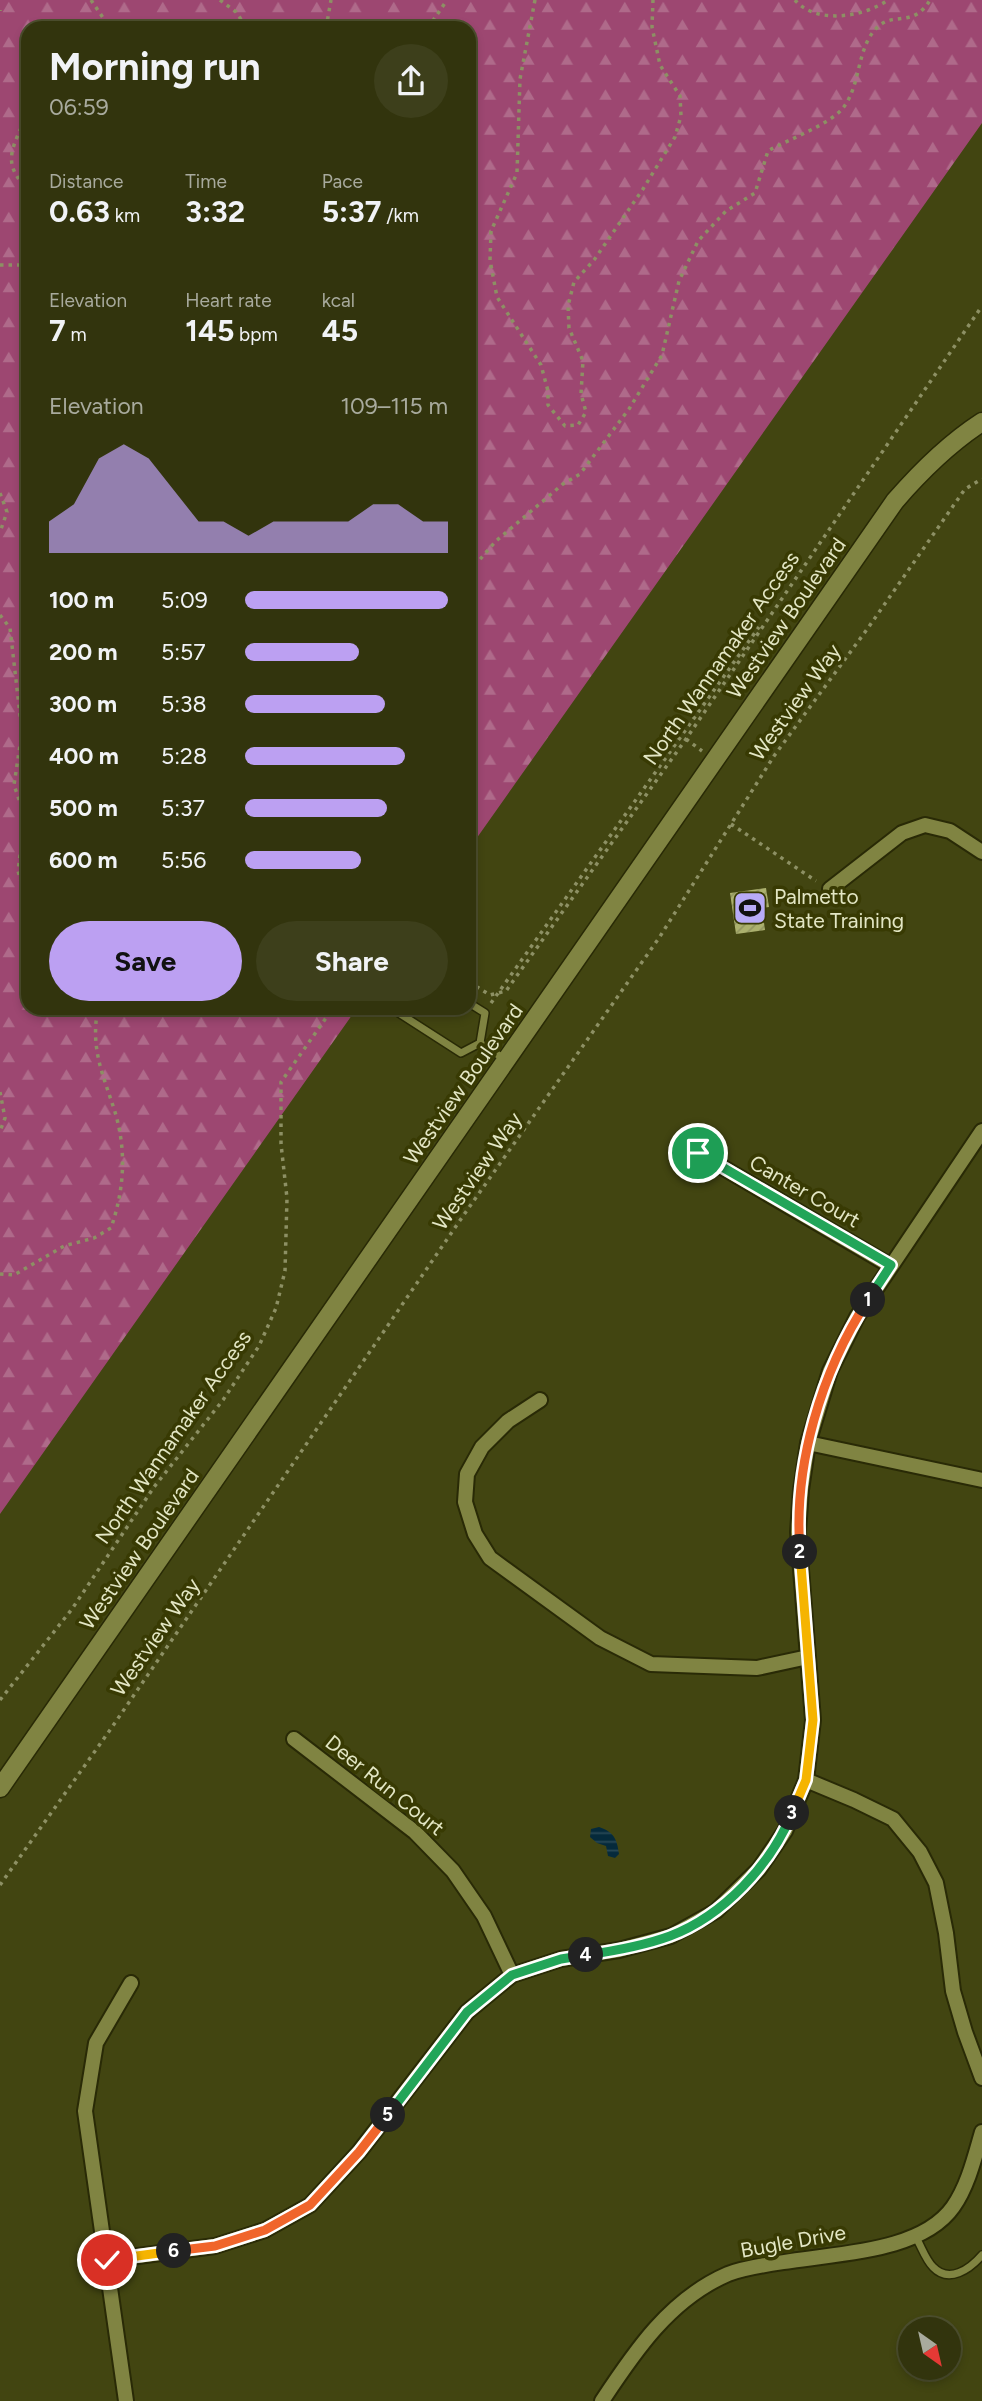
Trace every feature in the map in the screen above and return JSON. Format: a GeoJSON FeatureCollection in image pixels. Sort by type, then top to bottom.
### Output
{"type":"FeatureCollection","features":[{"type":"Feature","properties":{"kind":"street","name":"Westview Boulevard"},"geometry":{"type":"LineString","coordinates":[[0,1788],[895,501],[922,469],[957,438],[982,422]]}},
{"type":"Feature","properties":{"kind":"street"},"geometry":{"type":"LineString","coordinates":[[830,890],[902,833],[925,825],[950,831],[982,852]]}},
{"type":"Feature","properties":{"kind":"street"},"geometry":{"type":"LineString","coordinates":[[107,2260],[215,2246],[265,2230],[310,2205],[359,2152],[467,2012],[512,1975],[561,1959],[620,1950],[671,1936],[716,1911],[759,1869],[785,1831],[806,1780],[813,1720],[798,1532],[808,1443],[830,1371],[857,1317],[982,1131]]}},
{"type":"Feature","properties":{"kind":"street","name":"Canter Court"},"geometry":{"type":"LineString","coordinates":[[698,1153],[891,1265]]}},
{"type":"Feature","properties":{"kind":"street"},"geometry":{"type":"LineString","coordinates":[[540,1401],[508,1421],[482,1447],[467,1474],[465,1502],[475,1534],[489,1558],[600,1638],[651,1664],[757,1668],[808,1657]]}},
{"type":"Feature","properties":{"kind":"street"},"geometry":{"type":"LineString","coordinates":[[808,1443],[982,1480]]}},
{"type":"Feature","properties":{"kind":"street","name":"Deer Run Court"},"geometry":{"type":"LineString","coordinates":[[294,1739],[415,1832],[453,1871],[484,1916],[512,1975]]}},
{"type":"Feature","properties":{"kind":"street"},"geometry":{"type":"LineString","coordinates":[[806,1780],[892,1819],[920,1852],[936,1883],[946,1933],[953,1991],[982,2078]]}},
{"type":"Feature","properties":{"kind":"street"},"geometry":{"type":"LineString","coordinates":[[125,2401],[85,2111],[96,2043],[131,1983]]}},
{"type":"Feature","properties":{"kind":"street","name":"Bugle Drive"},"geometry":{"type":"LineString","coordinates":[[602,2401],[624,2367],[663,2318],[694,2292],[730,2273],[877,2248],[929,2231],[954,2206],[978,2163],[982,2132]]}},
{"type":"Feature","properties":{"kind":"lane"},"geometry":{"type":"LineString","coordinates":[[476,1007],[485,1013],[480,1043]]}},
{"type":"Feature","properties":{"kind":"lane"},"geometry":{"type":"LineString","coordinates":[[402,1015],[461,1053],[480,1043]]}},
{"type":"Feature","properties":{"kind":"lane"},"geometry":{"type":"LineString","coordinates":[[480,1043],[507,1061]]}},
{"type":"Feature","properties":{"kind":"lane"},"geometry":{"type":"LineString","coordinates":[[915,2235],[932,2266],[949,2276],[962,2272],[982,2255]]}},
{"type":"Feature","properties":{"kind":"path"},"geometry":{"type":"LineString","coordinates":[[91,0],[105,21]]}},
{"type":"Feature","properties":{"kind":"path"},"geometry":{"type":"LineString","coordinates":[[219,0],[236,12],[242,21]]}},
{"type":"Feature","properties":{"kind":"path"},"geometry":{"type":"LineString","coordinates":[[327,21],[331,0]]}},
{"type":"Feature","properties":{"kind":"path"},"geometry":{"type":"LineString","coordinates":[[433,21],[447,0]]}},
{"type":"Feature","properties":{"kind":"path"},"geometry":{"type":"LineString","coordinates":[[535,0],[520,79],[517,173],[491,231],[490,260],[497,297],[541,365],[548,391],[548,405],[565,426],[579,425],[586,412],[581,394],[583,360],[569,328],[568,306],[574,282],[594,260],[643,189],[675,137],[681,116],[680,96],[660,65],[652,27],[653,0]]}},
{"type":"Feature","properties":{"kind":"path"},"geometry":{"type":"LineString","coordinates":[[796,0],[802,8],[821,15],[855,13],[877,8],[888,0]]}},
{"type":"Feature","properties":{"kind":"path"},"geometry":{"type":"LineString","coordinates":[[476,564],[496,541],[563,484],[580,474],[629,409],[662,355],[679,281],[698,242],[726,211],[755,193],[768,151],[825,123],[843,108],[854,88],[869,37],[881,23],[905,19],[924,11],[930,0]]}},
{"type":"Feature","properties":{"kind":"path"},"geometry":{"type":"LineString","coordinates":[[21,128],[11,149],[14,175],[21,182]]}},
{"type":"Feature","properties":{"kind":"path"},"geometry":{"type":"LineString","coordinates":[[0,265],[21,265]]}},
{"type":"Feature","properties":{"kind":"path"},"geometry":{"type":"LineString","coordinates":[[485,1013],[684,737],[982,306]]}},
{"type":"Feature","properties":{"kind":"path","name":"Westview Way"},"geometry":{"type":"LineString","coordinates":[[0,1885],[659,938],[774,755],[868,628],[965,489],[982,479]]}},
{"type":"Feature","properties":{"kind":"path"},"geometry":{"type":"LineString","coordinates":[[0,493],[7,512],[0,532]]}},
{"type":"Feature","properties":{"kind":"path"},"geometry":{"type":"LineString","coordinates":[[0,615],[10,628],[21,723]]}},
{"type":"Feature","properties":{"kind":"path"},"geometry":{"type":"LineString","coordinates":[[684,737],[715,761]]}},
{"type":"Feature","properties":{"kind":"path"},"geometry":{"type":"LineString","coordinates":[[21,739],[14,785],[21,805]]}},
{"type":"Feature","properties":{"kind":"path"},"geometry":{"type":"LineString","coordinates":[[731,824],[830,890]]}},
{"type":"Feature","properties":{"kind":"path"},"geometry":{"type":"LineString","coordinates":[[21,848],[18,871],[21,882]]}},
{"type":"Feature","properties":{"kind":"path"},"geometry":{"type":"LineString","coordinates":[[476,986],[490,995],[499,993]]}},
{"type":"Feature","properties":{"kind":"path"},"geometry":{"type":"LineString","coordinates":[[0,1274],[14,1275],[64,1246],[94,1238],[111,1228],[123,1179],[123,1154],[115,1114],[102,1080],[95,1047],[97,1015]]}},
{"type":"Feature","properties":{"kind":"path","name":"North Wannamaker Access"},"geometry":{"type":"LineString","coordinates":[[0,1700],[72,1609],[153,1487],[223,1399],[259,1346],[276,1308],[285,1271],[287,1198],[281,1144],[281,1082],[328,1015]]}},
{"type":"Feature","properties":{"kind":"path"},"geometry":{"type":"LineString","coordinates":[[0,1091],[5,1118],[0,1131]]}},
{"type":"Feature","properties":{"kind":"green space"},"geometry":{"type":"Polygon","coordinates":[[[0,0],[982,0],[982,123],[476,839],[476,21],[21,21],[21,1015],[352,1015],[0,1514],[0,0]]]}},
{"type":"Feature","properties":{"kind":"water"},"geometry":{"type":"Polygon","coordinates":[[[599,1827],[608,1831],[616,1840],[619,1854],[615,1858],[608,1856],[606,1846],[590,1837],[591,1829],[599,1827]]]}},
{"type":"Feature","properties":{"kind":"building"},"geometry":{"type":"Polygon","coordinates":[[[766,888],[769,907],[762,908],[765,930],[736,934],[730,893],[766,888]]]}},
{"type":"Feature","properties":{"kind":"place","name":"Palmetto State Training"},"geometry":{"type":"Point","coordinates":[750,908]}},
{"type":"Feature","properties":{"kind":"route"},"geometry":{"type":"LineString","coordinates":[[107,2260],[215,2246],[265,2230],[310,2205],[359,2152],[467,2012],[512,1975],[561,1959],[620,1950],[671,1936],[716,1911],[759,1869],[785,1831],[806,1780],[813,1720],[798,1532],[808,1443],[830,1371],[857,1317],[891,1265],[698,1153]]}}]}
